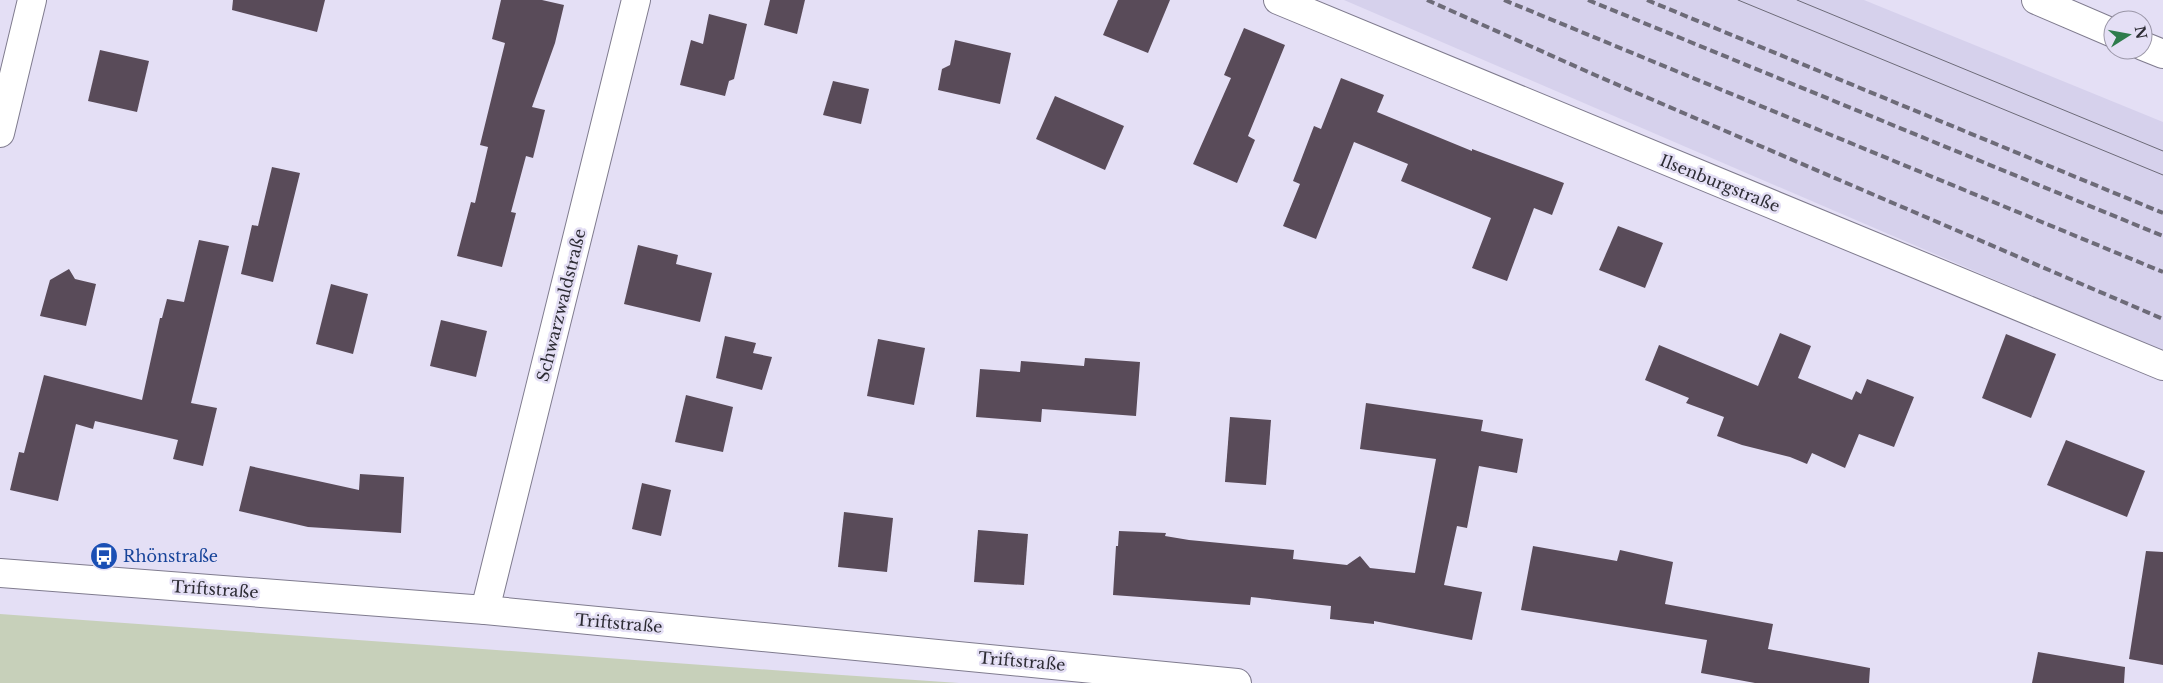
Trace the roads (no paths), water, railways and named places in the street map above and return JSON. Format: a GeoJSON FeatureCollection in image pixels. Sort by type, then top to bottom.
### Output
{"type":"FeatureCollection","features":[{"type":"Feature","properties":{"kind":"street"},"geometry":{"type":"LineString","coordinates":[[0,133],[32,0]]}},
{"type":"Feature","properties":{"kind":"street","name":"Schwarzwaldstraße"},"geometry":{"type":"LineString","coordinates":[[485,610],[636,0]]}},
{"type":"Feature","properties":{"kind":"street","name":"Ilsenburgstraße"},"geometry":{"type":"LineString","coordinates":[[1278,0],[2163,366]]}},
{"type":"Feature","properties":{"kind":"street"},"geometry":{"type":"LineString","coordinates":[[2036,0],[2103,29]]}},
{"type":"Feature","properties":{"kind":"street","name":"Triftstraße"},"geometry":{"type":"LineString","coordinates":[[0,573],[485,610],[1237,683]]}},
{"type":"Feature","properties":{"kind":"tram line"},"geometry":{"type":"LineString","coordinates":[[1738,0],[2163,175]]}},
{"type":"Feature","properties":{"kind":"tram line"},"geometry":{"type":"LineString","coordinates":[[1797,0],[2163,151]]}},
{"type":"Feature","properties":{"kind":"railway"},"geometry":{"type":"LineString","coordinates":[[1427,0],[1595,75],[2163,319]]}},
{"type":"Feature","properties":{"kind":"railway"},"geometry":{"type":"LineString","coordinates":[[1504,0],[2163,272]]}},
{"type":"Feature","properties":{"kind":"railway"},"geometry":{"type":"LineString","coordinates":[[1588,0],[2163,236]]}},
{"type":"Feature","properties":{"kind":"railway"},"geometry":{"type":"LineString","coordinates":[[1647,0],[2163,213]]}},
{"type":"Feature","properties":{"kind":"place","name":"Rhönstraße"},"geometry":{"type":"Point","coordinates":[104,556]}}]}
